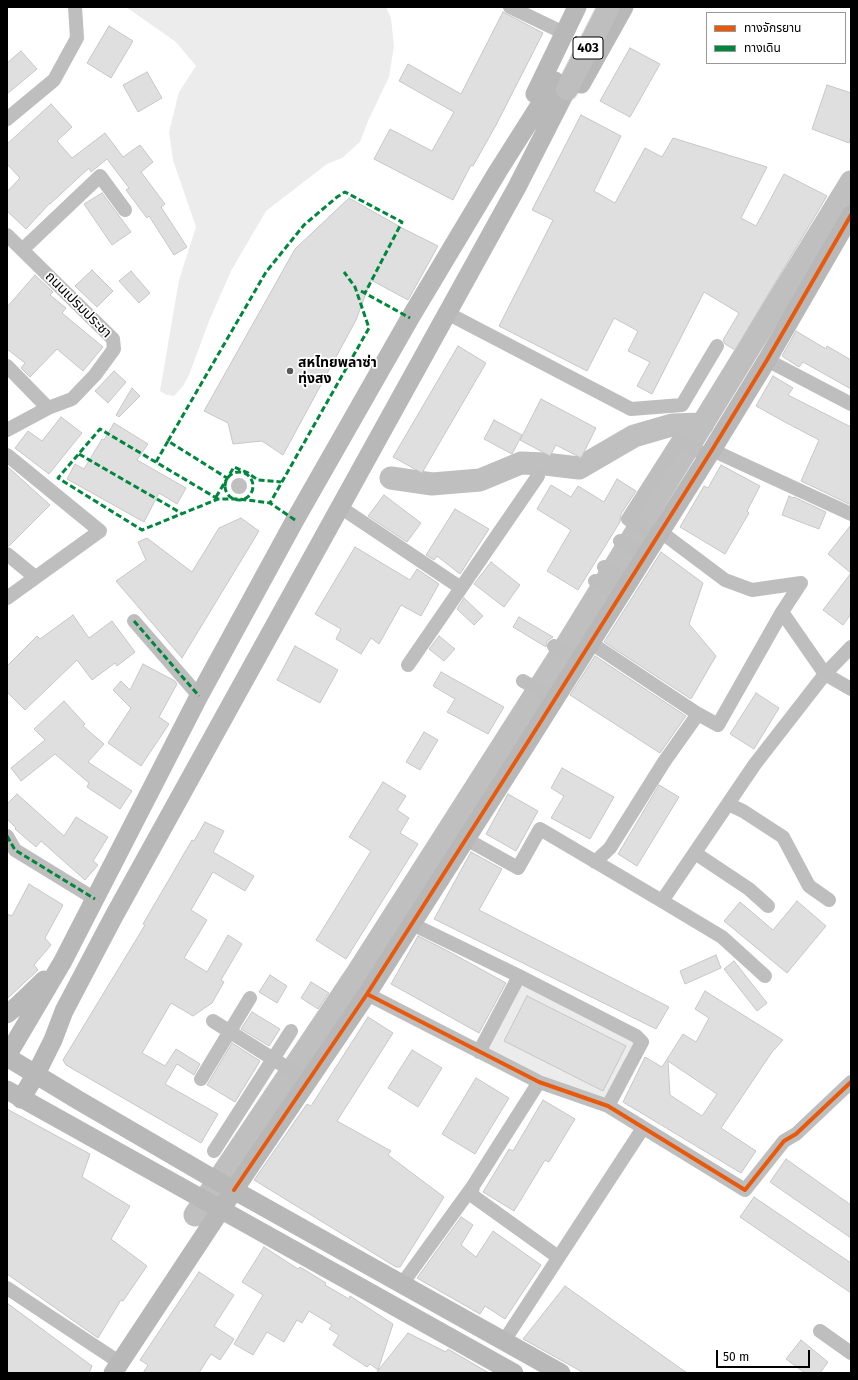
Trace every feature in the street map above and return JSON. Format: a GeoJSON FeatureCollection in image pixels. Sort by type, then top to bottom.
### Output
{"type":"FeatureCollection","features":[{"type":"Feature","properties":{"kind":"highway","name":"403"},"geometry":{"type":"LineString","coordinates":[[561,85],[592,7]]}},
{"type":"Feature","properties":{"kind":"highway","name":"403"},"geometry":{"type":"LineString","coordinates":[[561,85],[609,7]]}},
{"type":"Feature","properties":{"kind":"main road"},"geometry":{"type":"LineString","coordinates":[[498,171],[577,7]]}},
{"type":"Feature","properties":{"kind":"main road"},"geometry":{"type":"LineString","coordinates":[[517,187],[574,96],[624,7]]}},
{"type":"Feature","properties":{"kind":"main road","name":"403"},"geometry":{"type":"LineString","coordinates":[[200,696],[322,473],[410,318],[498,171],[561,85]]}},
{"type":"Feature","properties":{"kind":"main road","name":"403"},"geometry":{"type":"LineString","coordinates":[[340,507],[517,187],[561,85]]}},
{"type":"Feature","properties":{"kind":"main road"},"geometry":{"type":"LineString","coordinates":[[116,1367],[217,1207],[304,1079],[367,994],[412,924],[466,839],[550,697],[579,662],[709,454],[767,360],[851,215]]}},
{"type":"Feature","properties":{"kind":"main road"},"geometry":{"type":"LineString","coordinates":[[78,1100],[63,1089],[56,1081],[51,1074],[49,1065],[48,1056],[64,1011],[114,916],[340,507]]}},
{"type":"Feature","properties":{"kind":"main road"},"geometry":{"type":"LineString","coordinates":[[200,696],[63,961],[7,1056],[78,1100],[205,1174],[561,1373]]}},
{"type":"Feature","properties":{"kind":"main road"},"geometry":{"type":"LineString","coordinates":[[7,1014],[63,961]]}},
{"type":"Feature","properties":{"kind":"main road"},"geometry":{"type":"LineString","coordinates":[[53,1040],[36,1074],[14,1094],[194,1193],[514,1373]]}},
{"type":"Feature","properties":{"kind":"street"},"geometry":{"type":"LineString","coordinates":[[7,119],[54,80],[77,38],[76,7]]}},
{"type":"Feature","properties":{"kind":"street"},"geometry":{"type":"LineString","coordinates":[[510,7],[564,33]]}},
{"type":"Feature","properties":{"kind":"street"},"geometry":{"type":"LineString","coordinates":[[22,250],[100,176],[125,210]]}},
{"type":"Feature","properties":{"kind":"street","name":"ถนนเปรมประชา"},"geometry":{"type":"LineString","coordinates":[[7,235],[113,340],[114,349],[95,375],[72,400],[48,408],[7,430]]}},
{"type":"Feature","properties":{"kind":"street"},"geometry":{"type":"LineString","coordinates":[[447,313],[631,409],[682,405],[718,346]]}},
{"type":"Feature","properties":{"kind":"street"},"geometry":{"type":"LineString","coordinates":[[767,360],[851,404]]}},
{"type":"Feature","properties":{"kind":"street"},"geometry":{"type":"LineString","coordinates":[[7,366],[48,408]]}},
{"type":"Feature","properties":{"kind":"street"},"geometry":{"type":"LineString","coordinates":[[591,643],[698,714],[718,724],[800,583],[752,590],[725,580],[658,536],[628,519],[678,439],[709,454],[851,514]]}},
{"type":"Feature","properties":{"kind":"street"},"geometry":{"type":"LineString","coordinates":[[7,455],[100,531],[7,598]]}},
{"type":"Feature","properties":{"kind":"street"},"geometry":{"type":"LineString","coordinates":[[408,665],[538,476]]}},
{"type":"Feature","properties":{"kind":"street"},"geometry":{"type":"LineString","coordinates":[[340,507],[461,588]]}},
{"type":"Feature","properties":{"kind":"street"},"geometry":{"type":"LineString","coordinates":[[620,541],[645,556]]}},
{"type":"Feature","properties":{"kind":"street"},"geometry":{"type":"LineString","coordinates":[[7,554],[35,577]]}},
{"type":"Feature","properties":{"kind":"street"},"geometry":{"type":"LineString","coordinates":[[604,567],[624,589]]}},
{"type":"Feature","properties":{"kind":"street"},"geometry":{"type":"LineString","coordinates":[[595,581],[624,589]]}},
{"type":"Feature","properties":{"kind":"street"},"geometry":{"type":"LineString","coordinates":[[782,612],[825,674],[851,689]]}},
{"type":"Feature","properties":{"kind":"street"},"geometry":{"type":"LineString","coordinates":[[134,621],[200,696]]}},
{"type":"Feature","properties":{"kind":"street"},"geometry":{"type":"LineString","coordinates":[[554,646],[579,662]]}},
{"type":"Feature","properties":{"kind":"street"},"geometry":{"type":"LineString","coordinates":[[662,901],[755,764],[825,674],[851,647]]}},
{"type":"Feature","properties":{"kind":"street"},"geometry":{"type":"LineString","coordinates":[[523,681],[550,697]]}},
{"type":"Feature","properties":{"kind":"street"},"geometry":{"type":"LineString","coordinates":[[595,862],[610,848],[664,762],[698,714]]}},
{"type":"Feature","properties":{"kind":"street"},"geometry":{"type":"LineString","coordinates":[[728,804],[742,811],[783,838],[809,886],[829,900]]}},
{"type":"Feature","properties":{"kind":"street"},"geometry":{"type":"LineString","coordinates":[[466,839],[518,868],[540,829],[722,937],[765,976]]}},
{"type":"Feature","properties":{"kind":"street"},"geometry":{"type":"LineString","coordinates":[[7,836],[14,850],[94,899]]}},
{"type":"Feature","properties":{"kind":"street"},"geometry":{"type":"LineString","coordinates":[[696,853],[749,889],[768,906]]}},
{"type":"Feature","properties":{"kind":"street"},"geometry":{"type":"LineString","coordinates":[[412,924],[519,976],[636,1036],[642,1042],[608,1106]]}},
{"type":"Feature","properties":{"kind":"street"},"geometry":{"type":"LineString","coordinates":[[478,1052],[519,976]]}},
{"type":"Feature","properties":{"kind":"street"},"geometry":{"type":"LineString","coordinates":[[367,994],[539,1082],[608,1106],[746,1190],[784,1141],[796,1134],[851,1082]]}},
{"type":"Feature","properties":{"kind":"street"},"geometry":{"type":"LineString","coordinates":[[201,1079],[250,998]]}},
{"type":"Feature","properties":{"kind":"street"},"geometry":{"type":"LineString","coordinates":[[213,1021],[304,1079]]}},
{"type":"Feature","properties":{"kind":"street"},"geometry":{"type":"LineString","coordinates":[[214,1151],[277,1062],[291,1031]]}},
{"type":"Feature","properties":{"kind":"street"},"geometry":{"type":"LineString","coordinates":[[402,1284],[473,1186],[539,1082]]}},
{"type":"Feature","properties":{"kind":"street"},"geometry":{"type":"LineString","coordinates":[[504,1341],[643,1128]]}},
{"type":"Feature","properties":{"kind":"street"},"geometry":{"type":"LineString","coordinates":[[473,1186],[473,1196],[558,1257]]}},
{"type":"Feature","properties":{"kind":"street"},"geometry":{"type":"LineString","coordinates":[[7,1288],[116,1367]]}},
{"type":"Feature","properties":{"kind":"street"},"geometry":{"type":"LineString","coordinates":[[820,1330],[851,1353]]}},
{"type":"Feature","properties":{"kind":"shaded area"},"geometry":{"type":"Polygon","coordinates":[[[126,7],[386,7],[391,18],[394,46],[389,77],[368,121],[360,142],[342,158],[327,164],[266,211],[231,271],[209,321],[189,375],[183,386],[174,396],[167,395],[160,391],[179,280],[196,227],[173,160],[169,132],[179,92],[196,66],[176,42],[126,7]]]}},
{"type":"Feature","properties":{"kind":"shaded area"},"geometry":{"type":"Polygon","coordinates":[[[239,478],[246,483],[247,486],[242,493],[239,494],[232,489],[231,486],[236,479],[239,478]]]}},
{"type":"Feature","properties":{"kind":"shaded area"},"geometry":{"type":"Polygon","coordinates":[[[519,976],[642,1042],[608,1106],[479,1052],[519,976]]]}},
{"type":"Feature","properties":{"kind":"building"},"geometry":{"type":"Polygon","coordinates":[[[503,12],[543,33],[496,125],[473,166],[471,165],[453,200],[374,159],[390,129],[432,151],[454,112],[399,81],[408,64],[461,94],[503,12]]]}},
{"type":"Feature","properties":{"kind":"building"},"geometry":{"type":"Polygon","coordinates":[[[109,26],[133,41],[111,78],[87,63],[109,26]]]}},
{"type":"Feature","properties":{"kind":"building"},"geometry":{"type":"Polygon","coordinates":[[[630,48],[660,64],[630,117],[600,101],[630,48]]]}},
{"type":"Feature","properties":{"kind":"building"},"geometry":{"type":"Polygon","coordinates":[[[21,51],[37,69],[7,94],[7,63],[21,51]]]}},
{"type":"Feature","properties":{"kind":"building"},"geometry":{"type":"Polygon","coordinates":[[[147,72],[162,98],[138,112],[123,85],[147,72]]]}},
{"type":"Feature","properties":{"kind":"building"},"geometry":{"type":"Polygon","coordinates":[[[827,85],[851,93],[851,137],[849,143],[812,129],[827,85]]]}},
{"type":"Feature","properties":{"kind":"building"},"geometry":{"type":"Polygon","coordinates":[[[51,104],[72,127],[57,141],[72,158],[105,133],[123,157],[140,145],[153,162],[141,172],[165,204],[161,207],[187,247],[174,255],[149,216],[147,218],[126,190],[129,188],[107,159],[91,172],[89,168],[50,203],[26,229],[7,211],[7,192],[20,178],[7,164],[7,144],[51,104]]]}},
{"type":"Feature","properties":{"kind":"building"},"geometry":{"type":"Polygon","coordinates":[[[581,115],[621,136],[594,191],[615,203],[645,148],[662,157],[673,138],[767,167],[741,218],[756,226],[784,174],[827,196],[735,350],[725,344],[723,340],[739,313],[704,292],[652,394],[637,386],[650,362],[628,351],[638,331],[614,318],[587,371],[499,326],[553,220],[532,210],[581,115]]]}},
{"type":"Feature","properties":{"kind":"building"},"geometry":{"type":"Polygon","coordinates":[[[102,193],[131,232],[112,245],[84,204],[102,193]]]}},
{"type":"Feature","properties":{"kind":"building"},"geometry":{"type":"Polygon","coordinates":[[[349,198],[438,246],[408,300],[371,280],[356,320],[283,455],[262,441],[233,444],[228,423],[204,411],[295,249],[349,198]]]}},
{"type":"Feature","properties":{"kind":"building"},"geometry":{"type":"Polygon","coordinates":[[[92,270],[113,291],[97,307],[75,286],[92,270]]]}},
{"type":"Feature","properties":{"kind":"building"},"geometry":{"type":"Polygon","coordinates":[[[131,271],[150,293],[139,303],[119,281],[131,271]]]}},
{"type":"Feature","properties":{"kind":"building"},"geometry":{"type":"Polygon","coordinates":[[[35,275],[53,292],[50,295],[66,308],[62,313],[103,347],[83,371],[57,349],[30,377],[21,368],[25,363],[7,349],[7,307],[35,275]]]}},
{"type":"Feature","properties":{"kind":"building"},"geometry":{"type":"Polygon","coordinates":[[[796,331],[826,349],[827,346],[851,360],[851,389],[803,362],[799,367],[782,356],[796,331]]]}},
{"type":"Feature","properties":{"kind":"building"},"geometry":{"type":"Polygon","coordinates":[[[458,346],[486,363],[422,473],[393,457],[458,346]]]}},
{"type":"Feature","properties":{"kind":"building"},"geometry":{"type":"Polygon","coordinates":[[[114,371],[126,382],[108,403],[95,391],[114,371]]]}},
{"type":"Feature","properties":{"kind":"building"},"geometry":{"type":"Polygon","coordinates":[[[773,376],[793,388],[788,395],[851,427],[851,505],[801,481],[819,440],[756,406],[773,376]]]}},
{"type":"Feature","properties":{"kind":"building"},"geometry":{"type":"Polygon","coordinates":[[[132,388],[140,396],[119,417],[116,415],[132,388]]]}},
{"type":"Feature","properties":{"kind":"building"},"geometry":{"type":"Polygon","coordinates":[[[541,399],[596,428],[581,458],[556,445],[550,456],[520,440],[541,399]]]}},
{"type":"Feature","properties":{"kind":"building"},"geometry":{"type":"Polygon","coordinates":[[[61,417],[82,433],[49,474],[15,448],[28,431],[42,441],[61,417]]]}},
{"type":"Feature","properties":{"kind":"building"},"geometry":{"type":"Polygon","coordinates":[[[494,420],[522,435],[512,454],[484,439],[494,420]]]}},
{"type":"Feature","properties":{"kind":"building"},"geometry":{"type":"Polygon","coordinates":[[[114,423],[148,444],[137,460],[186,488],[177,504],[159,493],[144,522],[67,479],[75,464],[84,469],[102,439],[104,440],[114,423]]]}},
{"type":"Feature","properties":{"kind":"building"},"geometry":{"type":"Polygon","coordinates":[[[721,465],[760,486],[747,511],[749,513],[725,554],[680,527],[704,486],[708,488],[721,465]]]}},
{"type":"Feature","properties":{"kind":"building"},"geometry":{"type":"Polygon","coordinates":[[[7,466],[50,505],[9,546],[7,546],[7,466]]]}},
{"type":"Feature","properties":{"kind":"building"},"geometry":{"type":"Polygon","coordinates":[[[617,479],[636,491],[621,514],[620,522],[578,590],[547,571],[571,530],[537,509],[551,485],[571,497],[578,486],[604,502],[617,479]]]}},
{"type":"Feature","properties":{"kind":"building"},"geometry":{"type":"Polygon","coordinates":[[[384,495],[421,523],[407,542],[368,516],[384,495]]]}},
{"type":"Feature","properties":{"kind":"building"},"geometry":{"type":"Polygon","coordinates":[[[789,496],[826,512],[819,529],[782,515],[789,496]]]}},
{"type":"Feature","properties":{"kind":"building"},"geometry":{"type":"Polygon","coordinates":[[[455,509],[489,529],[460,574],[437,556],[434,560],[426,555],[455,509]]]}},
{"type":"Feature","properties":{"kind":"building"},"geometry":{"type":"Polygon","coordinates":[[[241,518],[259,531],[182,658],[116,581],[146,560],[138,542],[147,538],[192,572],[219,528],[241,518]]]}},
{"type":"Feature","properties":{"kind":"building"},"geometry":{"type":"Polygon","coordinates":[[[851,525],[851,573],[828,554],[851,525]]]}},
{"type":"Feature","properties":{"kind":"building"},"geometry":{"type":"Polygon","coordinates":[[[355,547],[410,580],[417,569],[439,584],[421,616],[401,605],[379,644],[371,638],[361,654],[336,639],[341,629],[315,614],[355,547]]]}},
{"type":"Feature","properties":{"kind":"building"},"geometry":{"type":"Polygon","coordinates":[[[661,552],[703,583],[689,624],[716,656],[691,699],[604,642],[661,552]]]}},
{"type":"Feature","properties":{"kind":"building"},"geometry":{"type":"Polygon","coordinates":[[[491,562],[520,585],[504,607],[474,584],[491,562]]]}},
{"type":"Feature","properties":{"kind":"building"},"geometry":{"type":"Polygon","coordinates":[[[851,573],[851,614],[843,625],[823,610],[851,573]]]}},
{"type":"Feature","properties":{"kind":"building"},"geometry":{"type":"Polygon","coordinates":[[[464,598],[483,616],[474,625],[457,609],[464,598]]]}},
{"type":"Feature","properties":{"kind":"building"},"geometry":{"type":"Polygon","coordinates":[[[73,615],[89,638],[112,621],[135,652],[117,666],[115,663],[92,680],[77,660],[25,710],[7,692],[7,666],[37,636],[40,639],[73,615]]]}},
{"type":"Feature","properties":{"kind":"building"},"geometry":{"type":"Polygon","coordinates":[[[519,617],[553,637],[547,641],[546,647],[513,627],[519,617]]]}},
{"type":"Feature","properties":{"kind":"building"},"geometry":{"type":"Polygon","coordinates":[[[439,636],[455,649],[444,661],[429,649],[439,636]]]}},
{"type":"Feature","properties":{"kind":"building"},"geometry":{"type":"Polygon","coordinates":[[[295,646],[338,670],[320,703],[277,680],[295,646]]]}},
{"type":"Feature","properties":{"kind":"building"},"geometry":{"type":"Polygon","coordinates":[[[595,656],[686,716],[660,753],[570,695],[595,656]]]}},
{"type":"Feature","properties":{"kind":"building"},"geometry":{"type":"Polygon","coordinates":[[[143,664],[175,681],[177,684],[159,717],[169,724],[141,766],[108,743],[131,708],[113,690],[121,681],[130,690],[143,664]]]}},
{"type":"Feature","properties":{"kind":"building"},"geometry":{"type":"Polygon","coordinates":[[[441,672],[504,707],[488,734],[447,712],[455,699],[433,686],[441,672]]]}},
{"type":"Feature","properties":{"kind":"building"},"geometry":{"type":"Polygon","coordinates":[[[756,693],[779,708],[754,749],[730,734],[756,693]]]}},
{"type":"Feature","properties":{"kind":"building"},"geometry":{"type":"Polygon","coordinates":[[[64,701],[85,724],[83,726],[104,744],[88,762],[132,791],[120,809],[87,787],[89,783],[55,754],[21,781],[11,768],[45,740],[34,729],[64,701]]]}},
{"type":"Feature","properties":{"kind":"building"},"geometry":{"type":"Polygon","coordinates":[[[424,732],[438,740],[420,770],[406,762],[424,732]]]}},
{"type":"Feature","properties":{"kind":"building"},"geometry":{"type":"Polygon","coordinates":[[[562,768],[614,797],[590,839],[551,818],[564,796],[551,788],[562,768]]]}},
{"type":"Feature","properties":{"kind":"building"},"geometry":{"type":"Polygon","coordinates":[[[383,782],[406,796],[397,810],[409,818],[400,833],[418,844],[346,959],[316,940],[371,851],[349,837],[383,782]]]}},
{"type":"Feature","properties":{"kind":"building"},"geometry":{"type":"Polygon","coordinates":[[[659,785],[679,797],[637,866],[618,854],[659,785]]]}},
{"type":"Feature","properties":{"kind":"building"},"geometry":{"type":"Polygon","coordinates":[[[17,794],[64,836],[76,817],[108,837],[93,861],[98,865],[85,880],[41,841],[36,847],[15,829],[16,828],[7,819],[7,804],[17,794]]]}},
{"type":"Feature","properties":{"kind":"building"},"geometry":{"type":"Polygon","coordinates":[[[508,794],[538,811],[516,851],[486,834],[508,794]]]}},
{"type":"Feature","properties":{"kind":"building"},"geometry":{"type":"Polygon","coordinates":[[[205,822],[224,831],[213,852],[254,876],[245,891],[213,872],[191,910],[207,920],[184,958],[207,972],[228,935],[242,944],[221,980],[224,982],[212,1003],[193,1016],[171,1003],[142,1053],[165,1066],[176,1049],[200,1064],[194,1075],[177,1064],[165,1084],[218,1114],[201,1143],[66,1065],[63,1060],[145,925],[143,924],[192,840],[194,841],[205,822]]]}},
{"type":"Feature","properties":{"kind":"building"},"geometry":{"type":"Polygon","coordinates":[[[471,852],[502,869],[479,910],[669,1007],[656,1029],[434,919],[471,852]]]}},
{"type":"Feature","properties":{"kind":"building"},"geometry":{"type":"Polygon","coordinates":[[[29,884],[63,905],[45,938],[51,945],[34,965],[38,970],[7,999],[7,914],[12,916],[29,884]]]}},
{"type":"Feature","properties":{"kind":"building"},"geometry":{"type":"Polygon","coordinates":[[[797,901],[826,926],[787,973],[724,921],[740,902],[773,930],[797,901]]]}},
{"type":"Feature","properties":{"kind":"building"},"geometry":{"type":"Polygon","coordinates":[[[418,936],[506,983],[479,1033],[391,984],[418,936]]]}},
{"type":"Feature","properties":{"kind":"building"},"geometry":{"type":"Polygon","coordinates":[[[716,955],[721,968],[685,984],[680,971],[716,955]]]}},
{"type":"Feature","properties":{"kind":"building"},"geometry":{"type":"Polygon","coordinates":[[[734,961],[767,1003],[757,1011],[724,969],[734,961]]]}},
{"type":"Feature","properties":{"kind":"building"},"geometry":{"type":"Polygon","coordinates":[[[270,975],[287,986],[277,1003],[259,992],[270,975]]]}},
{"type":"Feature","properties":{"kind":"building"},"geometry":{"type":"Polygon","coordinates":[[[311,982],[329,993],[318,1009],[301,998],[311,982]]]}},
{"type":"Feature","properties":{"kind":"building"},"geometry":{"type":"Polygon","coordinates":[[[705,991],[783,1040],[772,1052],[721,1128],[756,1151],[741,1173],[623,1102],[645,1057],[662,1067],[683,1034],[696,1042],[709,1018],[695,1009],[705,991]],[[668,1061],[670,1095],[702,1116],[717,1094],[668,1061]]]}},
{"type":"Feature","properties":{"kind":"building"},"geometry":{"type":"Polygon","coordinates":[[[527,996],[626,1046],[603,1091],[504,1041],[527,996]]]}},
{"type":"Feature","properties":{"kind":"building"},"geometry":{"type":"Polygon","coordinates":[[[252,1012],[280,1029],[269,1046],[241,1029],[252,1012]]]}},
{"type":"Feature","properties":{"kind":"building"},"geometry":{"type":"Polygon","coordinates":[[[368,1017],[393,1033],[337,1121],[391,1151],[388,1155],[444,1197],[400,1267],[396,1267],[254,1180],[307,1104],[311,1106],[368,1017]]]}},
{"type":"Feature","properties":{"kind":"building"},"geometry":{"type":"Polygon","coordinates":[[[232,1043],[260,1061],[235,1102],[207,1085],[232,1043]]]}},
{"type":"Feature","properties":{"kind":"building"},"geometry":{"type":"Polygon","coordinates":[[[412,1050],[442,1068],[418,1107],[388,1088],[412,1050]]]}},
{"type":"Feature","properties":{"kind":"building"},"geometry":{"type":"Polygon","coordinates":[[[476,1078],[509,1098],[475,1154],[442,1134],[476,1078]]]}},
{"type":"Feature","properties":{"kind":"building"},"geometry":{"type":"Polygon","coordinates":[[[543,1100],[575,1119],[549,1162],[545,1160],[514,1211],[483,1192],[509,1149],[513,1151],[543,1100]]]}},
{"type":"Feature","properties":{"kind":"building"},"geometry":{"type":"Polygon","coordinates":[[[7,1109],[90,1154],[82,1177],[130,1206],[111,1239],[147,1266],[123,1301],[121,1300],[98,1338],[7,1274],[7,1109]]]}},
{"type":"Feature","properties":{"kind":"building"},"geometry":{"type":"Polygon","coordinates":[[[786,1159],[851,1205],[851,1238],[770,1182],[786,1159]]]}},
{"type":"Feature","properties":{"kind":"building"},"geometry":{"type":"Polygon","coordinates":[[[754,1197],[851,1263],[851,1293],[740,1217],[754,1197]]]}},
{"type":"Feature","properties":{"kind":"building"},"geometry":{"type":"Polygon","coordinates":[[[461,1217],[473,1225],[461,1245],[476,1257],[493,1231],[541,1265],[505,1319],[485,1306],[480,1314],[417,1278],[461,1217]]]}},
{"type":"Feature","properties":{"kind":"building"},"geometry":{"type":"Polygon","coordinates":[[[264,1247],[298,1269],[300,1267],[326,1283],[325,1285],[349,1299],[350,1296],[393,1324],[378,1370],[370,1364],[367,1367],[333,1345],[339,1335],[329,1329],[332,1325],[309,1311],[302,1323],[297,1320],[284,1342],[267,1332],[253,1355],[234,1344],[263,1295],[242,1282],[264,1247]]]}},
{"type":"Feature","properties":{"kind":"building"},"geometry":{"type":"Polygon","coordinates":[[[199,1272],[234,1295],[214,1326],[234,1339],[220,1360],[211,1354],[199,1373],[143,1373],[148,1365],[140,1360],[199,1272]]]}},
{"type":"Feature","properties":{"kind":"building"},"geometry":{"type":"Polygon","coordinates":[[[565,1286],[687,1373],[584,1373],[523,1339],[565,1286]]]}},
{"type":"Feature","properties":{"kind":"building"},"geometry":{"type":"Polygon","coordinates":[[[7,1303],[92,1366],[89,1373],[7,1373],[7,1303]]]}},
{"type":"Feature","properties":{"kind":"building"},"geometry":{"type":"Polygon","coordinates":[[[408,1333],[446,1352],[448,1349],[489,1373],[376,1373],[408,1333]]]}},
{"type":"Feature","properties":{"kind":"building"},"geometry":{"type":"Polygon","coordinates":[[[801,1340],[828,1362],[820,1373],[805,1373],[786,1359],[801,1340]]]}},
{"type":"Feature","properties":{"kind":"waterway"},"geometry":{"type":"LineString","coordinates":[[195,1215],[358,972],[568,643],[851,182]]}},
{"type":"Feature","properties":{"kind":"waterway"},"geometry":{"type":"LineString","coordinates":[[391,478],[432,484],[480,480],[521,463],[579,468],[634,436],[672,425],[703,424]]}},
{"type":"Feature","properties":{"kind":"marked path"},"geometry":{"type":"LineString","coordinates":[[168,441],[266,272],[304,225],[345,192],[402,222],[365,293]]}},
{"type":"Feature","properties":{"kind":"marked path"},"geometry":{"type":"LineString","coordinates":[[295,520],[270,503],[369,328],[355,287],[344,272]]}},
{"type":"Feature","properties":{"kind":"marked path"},"geometry":{"type":"LineString","coordinates":[[361,291],[410,318]]}},
{"type":"Feature","properties":{"kind":"marked path"},"geometry":{"type":"LineString","coordinates":[[218,499],[100,429],[58,478],[142,530],[218,499],[239,499],[270,503]]}},
{"type":"Feature","properties":{"kind":"marked path"},"geometry":{"type":"LineString","coordinates":[[156,462],[168,441],[227,478]]}},
{"type":"Feature","properties":{"kind":"marked path"},"geometry":{"type":"LineString","coordinates":[[79,454],[181,513]]}},
{"type":"Feature","properties":{"kind":"marked path"},"geometry":{"type":"LineString","coordinates":[[216,497],[234,467],[248,473],[258,480],[281,482]]}},
{"type":"Feature","properties":{"kind":"marked path"},"geometry":{"type":"LineString","coordinates":[[239,472],[249,476],[253,486],[249,496],[239,500],[229,496],[225,486],[229,476],[239,472]]}},
{"type":"Feature","properties":{"kind":"marked path"},"geometry":{"type":"LineString","coordinates":[[134,621],[199,696]]}},
{"type":"Feature","properties":{"kind":"marked path"},"geometry":{"type":"LineString","coordinates":[[7,836],[15,850],[95,899]]}},
{"type":"Feature","properties":{"kind":"cycle path"},"geometry":{"type":"LineString","coordinates":[[234,1190],[367,994],[526,745],[712,450],[767,360],[851,215]]}},
{"type":"Feature","properties":{"kind":"cycle path"},"geometry":{"type":"LineString","coordinates":[[367,994],[539,1082],[608,1106],[745,1190],[784,1141],[796,1134],[851,1082]]}},
{"type":"Feature","properties":{"kind":"place","name":"สหไทยพลาซ่า ทุ่งสง"},"geometry":{"type":"Point","coordinates":[290,371]}}]}
